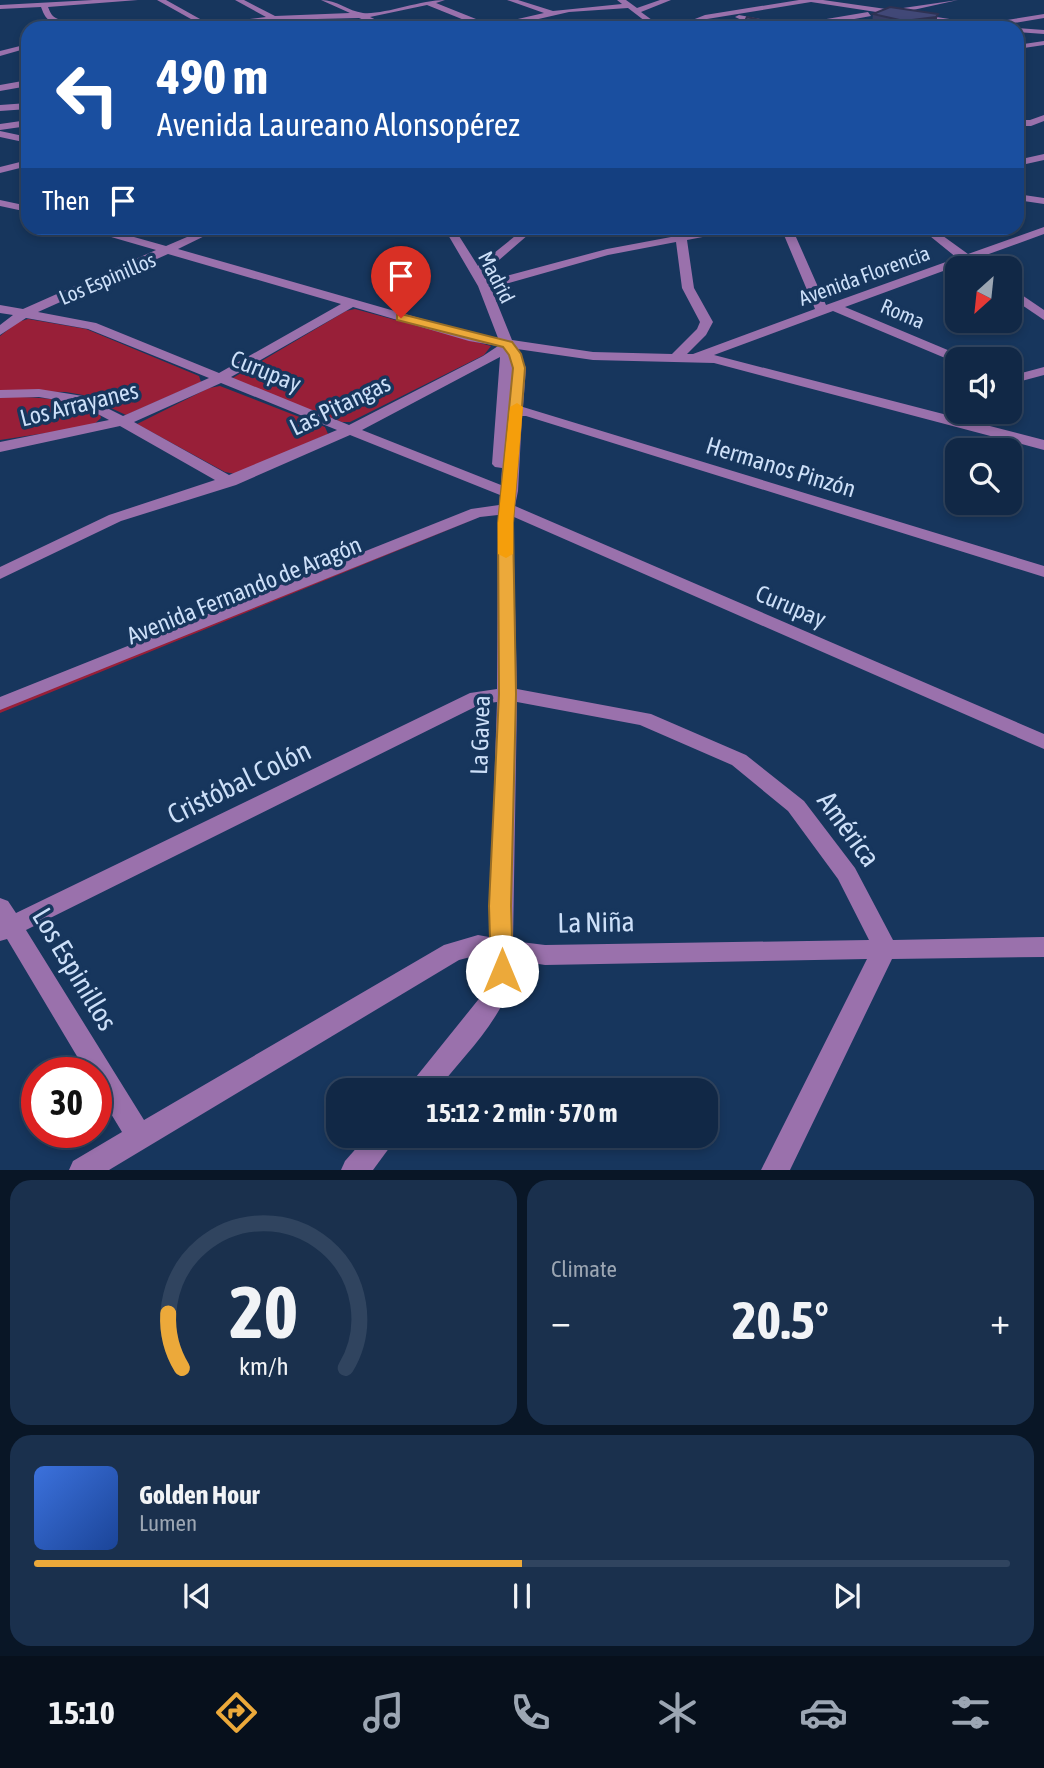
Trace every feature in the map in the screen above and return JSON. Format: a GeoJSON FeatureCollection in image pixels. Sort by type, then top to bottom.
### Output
{"type":"FeatureCollection","features":[{"type":"Feature","properties":{"kind":"street"},"geometry":{"type":"LineString","coordinates":[[0,7],[134,0]]}},
{"type":"Feature","properties":{"kind":"street"},"geometry":{"type":"LineString","coordinates":[[161,0],[199,21]]}},
{"type":"Feature","properties":{"kind":"street"},"geometry":{"type":"LineString","coordinates":[[239,0],[274,18]]}},
{"type":"Feature","properties":{"kind":"street"},"geometry":{"type":"LineString","coordinates":[[325,0],[374,21]]}},
{"type":"Feature","properties":{"kind":"street"},"geometry":{"type":"LineString","coordinates":[[249,21],[360,15],[423,1],[441,0]]}},
{"type":"Feature","properties":{"kind":"street"},"geometry":{"type":"LineString","coordinates":[[510,0],[550,13]]}},
{"type":"Feature","properties":{"kind":"street"},"geometry":{"type":"LineString","coordinates":[[621,0],[650,21]]}},
{"type":"Feature","properties":{"kind":"street"},"geometry":{"type":"LineString","coordinates":[[518,21],[550,13],[633,8],[667,0]]}},
{"type":"Feature","properties":{"kind":"street"},"geometry":{"type":"LineString","coordinates":[[694,21],[811,0],[944,21]]}},
{"type":"Feature","properties":{"kind":"street"},"geometry":{"type":"LineString","coordinates":[[828,21],[938,5],[954,0]]}},
{"type":"Feature","properties":{"kind":"street"},"geometry":{"type":"LineString","coordinates":[[423,1],[473,21]]}},
{"type":"Feature","properties":{"kind":"street"},"geometry":{"type":"LineString","coordinates":[[44,5],[48,16],[60,21]]}},
{"type":"Feature","properties":{"kind":"street"},"geometry":{"type":"LineString","coordinates":[[1010,21],[1044,16]]}},
{"type":"Feature","properties":{"kind":"street"},"geometry":{"type":"LineString","coordinates":[[705,17],[765,21]]}},
{"type":"Feature","properties":{"kind":"street"},"geometry":{"type":"LineString","coordinates":[[1024,31],[1044,32]]}},
{"type":"Feature","properties":{"kind":"street"},"geometry":{"type":"LineString","coordinates":[[1024,46],[1044,43]]}},
{"type":"Feature","properties":{"kind":"street"},"geometry":{"type":"LineString","coordinates":[[1027,45],[1044,52]]}},
{"type":"Feature","properties":{"kind":"street"},"geometry":{"type":"LineString","coordinates":[[0,54],[7,46]]}},
{"type":"Feature","properties":{"kind":"street"},"geometry":{"type":"LineString","coordinates":[[0,88],[21,84]]}},
{"type":"Feature","properties":{"kind":"street"},"geometry":{"type":"LineString","coordinates":[[0,108],[21,106]]}},
{"type":"Feature","properties":{"kind":"street"},"geometry":{"type":"LineString","coordinates":[[1024,123],[1044,118]]}},
{"type":"Feature","properties":{"kind":"street"},"geometry":{"type":"LineString","coordinates":[[0,127],[21,124]]}},
{"type":"Feature","properties":{"kind":"street"},"geometry":{"type":"LineString","coordinates":[[0,134],[21,138]]}},
{"type":"Feature","properties":{"kind":"street"},"geometry":{"type":"LineString","coordinates":[[1024,161],[1044,157]]}},
{"type":"Feature","properties":{"kind":"street"},"geometry":{"type":"LineString","coordinates":[[0,170],[21,165]]}},
{"type":"Feature","properties":{"kind":"street"},"geometry":{"type":"LineString","coordinates":[[0,196],[21,207]]}},
{"type":"Feature","properties":{"kind":"street"},"geometry":{"type":"LineString","coordinates":[[1024,198],[1044,201]]}},
{"type":"Feature","properties":{"kind":"street"},"geometry":{"type":"LineString","coordinates":[[0,203],[21,208]]}},
{"type":"Feature","properties":{"kind":"street","name":"Avenida Florencia"},"geometry":{"type":"LineString","coordinates":[[972,256],[1044,230]]}},
{"type":"Feature","properties":{"kind":"street"},"geometry":{"type":"LineString","coordinates":[[116,235],[507,345],[593,356],[697,357],[734,363],[945,412]]}},
{"type":"Feature","properties":{"kind":"street","name":"Los Espinillos"},"geometry":{"type":"LineString","coordinates":[[0,331],[23,314],[201,235]]}},
{"type":"Feature","properties":{"kind":"street","name":"Madrid"},"geometry":{"type":"LineString","coordinates":[[453,235],[484,286],[507,345]]}},
{"type":"Feature","properties":{"kind":"street"},"geometry":{"type":"LineString","coordinates":[[477,274],[523,235]]}},
{"type":"Feature","properties":{"kind":"street"},"geometry":{"type":"LineString","coordinates":[[484,286],[607,252],[700,235]]}},
{"type":"Feature","properties":{"kind":"street"},"geometry":{"type":"LineString","coordinates":[[790,235],[827,308]]}},
{"type":"Feature","properties":{"kind":"street"},"geometry":{"type":"LineString","coordinates":[[935,235],[964,256]]}},
{"type":"Feature","properties":{"kind":"street"},"geometry":{"type":"LineString","coordinates":[[677,357],[707,324],[706,317],[695,306],[691,296],[681,239]]}},
{"type":"Feature","properties":{"kind":"street","name":"Avenida Florencia"},"geometry":{"type":"LineString","coordinates":[[697,357],[945,266]]}},
{"type":"Feature","properties":{"kind":"street"},"geometry":{"type":"LineString","coordinates":[[1022,299],[1044,316]]}},
{"type":"Feature","properties":{"kind":"street","name":"Los Arrayanes"},"geometry":{"type":"LineString","coordinates":[[0,447],[122,422],[218,379],[352,303]]}},
{"type":"Feature","properties":{"kind":"street","name":"Roma"},"geometry":{"type":"LineString","coordinates":[[827,308],[945,354]]}},
{"type":"Feature","properties":{"kind":"street","name":"Curupay"},"geometry":{"type":"LineString","coordinates":[[0,309],[91,326],[218,379],[504,491]]}},
{"type":"Feature","properties":{"kind":"street","name":"La Gavea"},"geometry":{"type":"LineString","coordinates":[[431,1078],[493,1000],[502,971],[500,906],[508,694],[504,491],[510,410],[519,368],[515,354],[507,345]]}},
{"type":"Feature","properties":{"kind":"street","name":"Las Pitangas"},"geometry":{"type":"LineString","coordinates":[[0,574],[115,518],[186,493],[230,482],[348,430],[488,359],[507,345]]}},
{"type":"Feature","properties":{"kind":"street"},"geometry":{"type":"LineString","coordinates":[[1022,377],[1044,371]]}},
{"type":"Feature","properties":{"kind":"street"},"geometry":{"type":"LineString","coordinates":[[0,394],[39,393],[83,400],[230,482]]}},
{"type":"Feature","properties":{"kind":"street","name":"Hermanos Pinzón"},"geometry":{"type":"LineString","coordinates":[[510,410],[1044,572]]}},
{"type":"Feature","properties":{"kind":"street"},"geometry":{"type":"LineString","coordinates":[[985,424],[1044,445]]}},
{"type":"Feature","properties":{"kind":"street","name":"Avenida Fernando de Aragón"},"geometry":{"type":"LineString","coordinates":[[0,704],[477,512],[506,515]]}},
{"type":"Feature","properties":{"kind":"street","name":"Curupay"},"geometry":{"type":"LineString","coordinates":[[506,515],[1044,742]]}},
{"type":"Feature","properties":{"kind":"street","name":"Avenida Fernando de Aragón"},"geometry":{"type":"LineString","coordinates":[[0,717],[484,517],[506,515]]}},
{"type":"Feature","properties":{"kind":"street","name":"Cristóbal Colón"},"geometry":{"type":"LineString","coordinates":[[4,922],[477,698],[508,694]]}},
{"type":"Feature","properties":{"kind":"street","name":"América"},"geometry":{"type":"LineString","coordinates":[[508,694],[644,719],[739,760],[796,807],[847,874],[885,948]]}},
{"type":"Feature","properties":{"kind":"street","name":"Los Espinillos"},"geometry":{"type":"LineString","coordinates":[[4,922],[139,1136]]}},
{"type":"Feature","properties":{"kind":"street","name":"La Niña"},"geometry":{"type":"LineString","coordinates":[[83,1170],[452,952],[478,945],[545,955],[1044,947]]}},
{"type":"Feature","properties":{"kind":"street"},"geometry":{"type":"LineString","coordinates":[[775,1170],[802,1121],[885,948]]}},
{"type":"Feature","properties":{"kind":"street"},"geometry":{"type":"LineString","coordinates":[[355,1170],[374,1148]]}},
{"type":"Feature","properties":{"kind":"shaded area"},"geometry":{"type":"Polygon","coordinates":[[[355,309],[491,346],[484,355],[350,422],[342,422],[231,379],[346,311],[355,309]]]}},
{"type":"Feature","properties":{"kind":"shaded area"},"geometry":{"type":"Polygon","coordinates":[[[28,319],[86,329],[199,376],[201,382],[126,415],[83,395],[66,392],[0,391],[0,336],[18,322],[28,319]]]}},
{"type":"Feature","properties":{"kind":"shaded area"},"geometry":{"type":"Polygon","coordinates":[[[220,386],[325,427],[328,434],[235,474],[225,472],[137,424],[209,388],[220,386]]]}},
{"type":"Feature","properties":{"kind":"shaded area"},"geometry":{"type":"Polygon","coordinates":[[[0,397],[64,401],[88,409],[101,418],[92,426],[0,440],[0,397]]]}},
{"type":"Feature","properties":{"kind":"shaded area"},"geometry":{"type":"Polygon","coordinates":[[[480,517],[0,713],[0,708],[480,517]]]}},
{"type":"Feature","properties":{"kind":"building"},"geometry":{"type":"Polygon","coordinates":[[[890,7],[938,14],[936,17],[904,21],[873,14],[890,7]]]}},
{"type":"Feature","properties":{"kind":"building"},"geometry":{"type":"Polygon","coordinates":[[[747,17],[761,21],[745,21],[747,17]]]}},
{"type":"Feature","properties":{"kind":"slow traffic"},"geometry":{"type":"LineString","coordinates":[[506,554],[505,523],[508,517],[517,407]]}},
{"type":"Feature","properties":{"kind":"route"},"geometry":{"type":"LineString","coordinates":[[401,318],[507,345],[515,354],[519,368],[508,517],[505,523],[508,694],[500,906],[502,971]]}}]}
